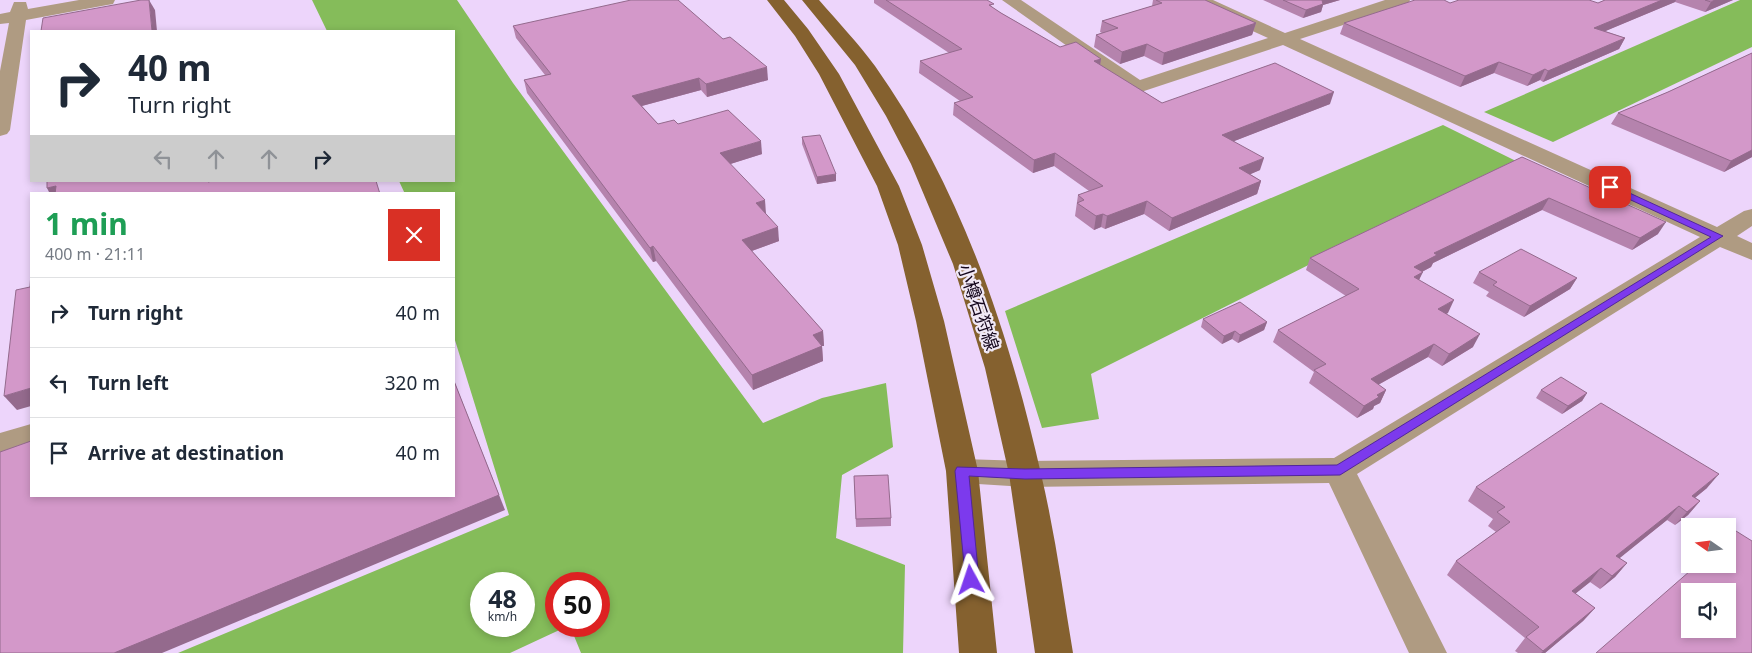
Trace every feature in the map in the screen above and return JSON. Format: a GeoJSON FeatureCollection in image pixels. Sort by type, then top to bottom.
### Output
{"type":"FeatureCollection","features":[{"type":"Feature","properties":{"kind":"main road"},"geometry":{"type":"LineString","coordinates":[[775,0],[802,33],[829,74],[888,186],[910,245],[930,321],[962,471],[978,653]]}},
{"type":"Feature","properties":{"kind":"main road","name":"小樽石狩線"},"geometry":{"type":"LineString","coordinates":[[810,0],[867,69],[905,133],[951,224],[996,357],[1025,474],[1054,653]]}},
{"type":"Feature","properties":{"kind":"street"},"geometry":{"type":"LineString","coordinates":[[0,19],[53,0]]}},
{"type":"Feature","properties":{"kind":"street"},"geometry":{"type":"LineString","coordinates":[[0,9],[20,11],[107,0]]}},
{"type":"Feature","properties":{"kind":"street"},"geometry":{"type":"LineString","coordinates":[[1010,0],[1138,87],[1402,0]]}},
{"type":"Feature","properties":{"kind":"street"},"geometry":{"type":"LineString","coordinates":[[1199,0],[1291,37],[1738,231],[1752,252]]}},
{"type":"Feature","properties":{"kind":"street"},"geometry":{"type":"LineString","coordinates":[[1216,0],[1291,37]]}},
{"type":"Feature","properties":{"kind":"street"},"geometry":{"type":"LineString","coordinates":[[0,130],[20,11]]}},
{"type":"Feature","properties":{"kind":"street"},"geometry":{"type":"LineString","coordinates":[[962,471],[1025,474],[1340,470],[1738,231]]}},
{"type":"Feature","properties":{"kind":"street"},"geometry":{"type":"LineString","coordinates":[[0,444],[30,435]]}},
{"type":"Feature","properties":{"kind":"street"},"geometry":{"type":"LineString","coordinates":[[1340,470],[1428,653]]}},
{"type":"Feature","properties":{"kind":"green space"},"geometry":{"type":"Polygon","coordinates":[[[312,0],[457,0],[513,83],[763,423],[822,398],[886,383],[893,447],[842,475],[836,538],[905,565],[903,653],[581,653],[574,637],[610,637],[610,572],[545,572],[545,637],[510,653],[178,653],[509,515],[455,340],[455,192],[404,192],[399,182],[455,182],[455,30],[327,30],[312,0]]]}},
{"type":"Feature","properties":{"kind":"green space"},"geometry":{"type":"Polygon","coordinates":[[[1740,0],[1752,0],[1752,47],[1553,142],[1484,112],[1740,0]]]}},
{"type":"Feature","properties":{"kind":"green space"},"geometry":{"type":"Polygon","coordinates":[[[1443,125],[1516,161],[1091,374],[1099,419],[1042,428],[1005,311],[1443,125]]]}},
{"type":"Feature","properties":{"kind":"building"},"geometry":{"type":"Polygon","coordinates":[[[149,0],[152,30],[41,30],[43,18],[149,0]]]}},
{"type":"Feature","properties":{"kind":"building"},"geometry":{"type":"Polygon","coordinates":[[[631,0],[678,0],[723,39],[730,37],[767,67],[706,84],[699,78],[632,96],[658,124],[674,120],[678,124],[728,110],[761,141],[720,153],[765,200],[756,203],[778,227],[742,240],[823,331],[813,335],[822,346],[752,375],[653,246],[650,248],[524,80],[551,74],[513,26],[631,0]]]}},
{"type":"Feature","properties":{"kind":"building"},"geometry":{"type":"Polygon","coordinates":[[[886,0],[987,0],[994,4],[989,5],[1001,13],[1060,47],[1076,42],[1101,59],[1094,61],[1162,103],[1275,63],[1334,92],[1222,135],[1264,158],[1239,168],[1261,181],[1172,218],[1147,201],[1107,216],[1103,214],[1096,216],[1077,203],[1084,200],[1078,195],[1103,186],[1055,153],[1034,160],[954,103],[973,97],[920,61],[962,49],[886,0]]]}},
{"type":"Feature","properties":{"kind":"building"},"geometry":{"type":"Polygon","coordinates":[[[1156,0],[1205,0],[1256,23],[1164,53],[1147,44],[1122,52],[1096,35],[1118,28],[1102,21],[1162,3],[1156,0]]]}},
{"type":"Feature","properties":{"kind":"building"},"geometry":{"type":"Polygon","coordinates":[[[1283,0],[1322,0],[1323,4],[1306,10],[1283,0]]]}},
{"type":"Feature","properties":{"kind":"building"},"geometry":{"type":"Polygon","coordinates":[[[1415,0],[1444,0],[1450,3],[1459,0],[1589,0],[1598,3],[1605,0],[1662,0],[1594,28],[1625,38],[1548,71],[1545,69],[1533,75],[1499,62],[1465,76],[1344,23],[1415,0]]]}},
{"type":"Feature","properties":{"kind":"building"},"geometry":{"type":"Polygon","coordinates":[[[1752,53],[1752,150],[1731,161],[1618,113],[1668,92],[1752,53]]]}},
{"type":"Feature","properties":{"kind":"building"},"geometry":{"type":"Polygon","coordinates":[[[820,135],[836,174],[817,177],[802,137],[820,135]]]}},
{"type":"Feature","properties":{"kind":"building"},"geometry":{"type":"Polygon","coordinates":[[[1522,157],[1666,222],[1640,238],[1549,198],[1434,253],[1437,255],[1414,267],[1423,272],[1414,277],[1454,300],[1438,309],[1480,334],[1449,354],[1434,344],[1371,379],[1386,390],[1377,395],[1379,397],[1364,406],[1314,370],[1326,364],[1278,330],[1359,289],[1310,258],[1522,157]]]}},
{"type":"Feature","properties":{"kind":"building"},"geometry":{"type":"Polygon","coordinates":[[[47,182],[376,182],[379,192],[55,192],[56,186],[47,188],[47,182]]]}},
{"type":"Feature","properties":{"kind":"building"},"geometry":{"type":"Polygon","coordinates":[[[1521,249],[1577,278],[1530,306],[1493,285],[1497,282],[1479,272],[1521,249]]]}},
{"type":"Feature","properties":{"kind":"building"},"geometry":{"type":"Polygon","coordinates":[[[30,287],[30,388],[4,396],[16,290],[30,287]]]}},
{"type":"Feature","properties":{"kind":"building"},"geometry":{"type":"Polygon","coordinates":[[[1240,302],[1267,322],[1240,335],[1235,331],[1224,336],[1203,319],[1240,302]]]}},
{"type":"Feature","properties":{"kind":"building"},"geometry":{"type":"Polygon","coordinates":[[[1561,377],[1587,393],[1568,406],[1541,390],[1561,377]]]}},
{"type":"Feature","properties":{"kind":"building"},"geometry":{"type":"Polygon","coordinates":[[[455,384],[499,495],[114,653],[0,653],[0,452],[30,441],[30,497],[455,497],[455,384]]]}},
{"type":"Feature","properties":{"kind":"building"},"geometry":{"type":"Polygon","coordinates":[[[1601,403],[1719,474],[1692,496],[1700,501],[1687,512],[1679,506],[1616,556],[1627,563],[1612,576],[1601,568],[1572,591],[1595,608],[1543,651],[1526,637],[1539,627],[1456,561],[1510,522],[1497,512],[1505,507],[1476,487],[1601,403]]]}},
{"type":"Feature","properties":{"kind":"building"},"geometry":{"type":"Polygon","coordinates":[[[888,475],[891,518],[856,519],[854,476],[888,475]]]}},
{"type":"Feature","properties":{"kind":"building"},"geometry":{"type":"Polygon","coordinates":[[[1736,531],[1752,541],[1752,653],[1596,653],[1688,573],[1736,573],[1736,531]]]}},
{"type":"Feature","properties":{"kind":"route"},"geometry":{"type":"LineString","coordinates":[[971,580],[962,471],[1025,474],[1340,470],[1718,236],[1610,187]]}}]}
